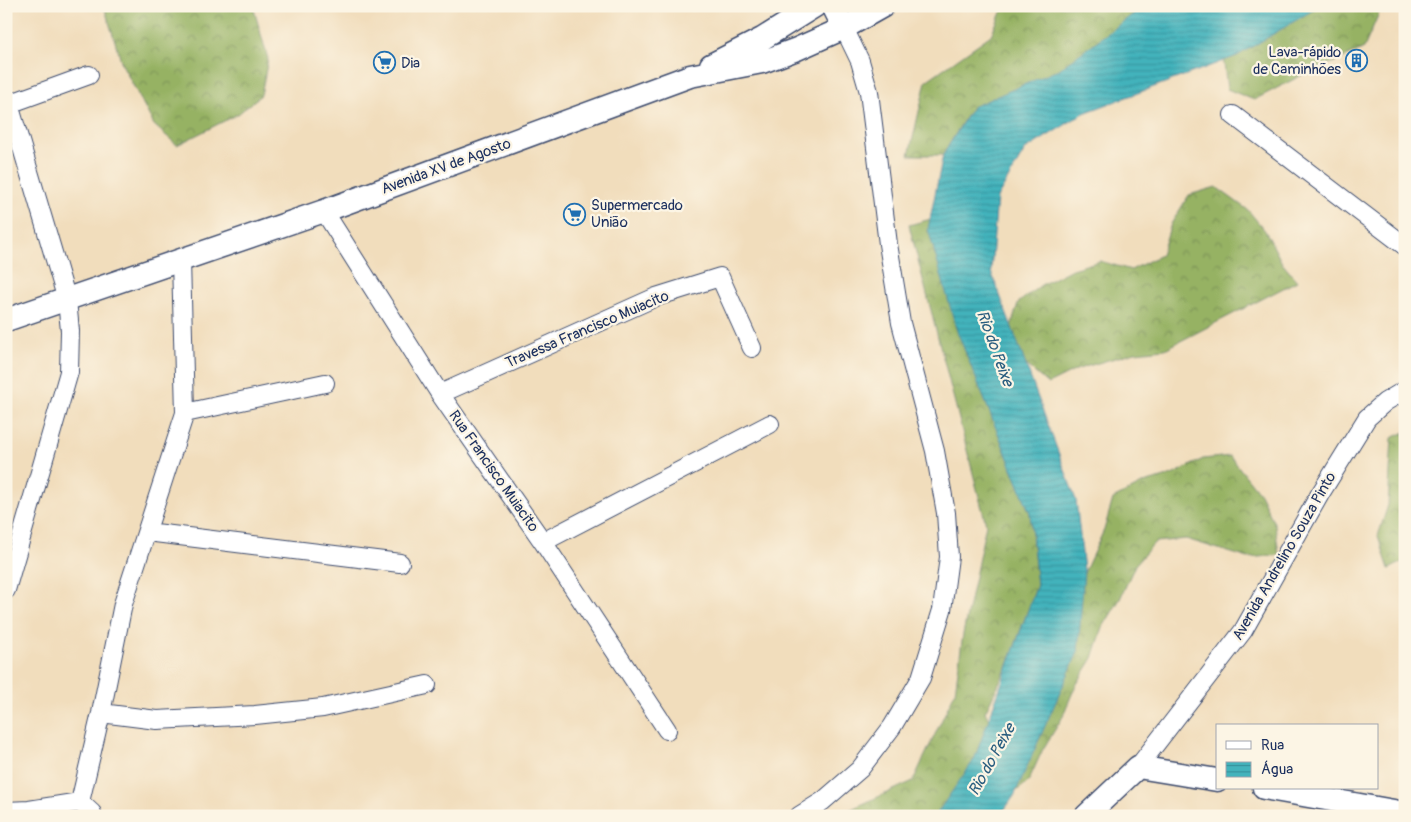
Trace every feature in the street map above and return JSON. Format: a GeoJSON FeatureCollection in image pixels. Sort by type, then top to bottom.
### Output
{"type":"FeatureCollection","features":[{"type":"Feature","properties":{"kind":"street"},"geometry":{"type":"LineString","coordinates":[[690,76],[762,39],[815,6]]}},
{"type":"Feature","properties":{"kind":"street"},"geometry":{"type":"LineString","coordinates":[[799,816],[823,800],[860,770],[892,727],[921,678],[942,610],[949,557],[946,513],[935,451],[901,323],[889,254],[868,92],[860,60],[833,6]]}},
{"type":"Feature","properties":{"kind":"street","name":"Avenida XV de Agosto"},"geometry":{"type":"LineString","coordinates":[[6,320],[324,211],[690,76],[762,62],[844,28],[883,6]]}},
{"type":"Feature","properties":{"kind":"street"},"geometry":{"type":"LineString","coordinates":[[7,584],[69,372],[70,332],[67,300],[8,105],[89,75]]}},
{"type":"Feature","properties":{"kind":"street"},"geometry":{"type":"LineString","coordinates":[[1233,115],[1405,246]]}},
{"type":"Feature","properties":{"kind":"street","name":"Rua Francisco Muiacito"},"geometry":{"type":"LineString","coordinates":[[324,211],[440,394],[543,542],[667,730]]}},
{"type":"Feature","properties":{"kind":"street"},"geometry":{"type":"LineString","coordinates":[[80,802],[101,713],[123,604],[148,532],[185,413],[180,260]]}},
{"type":"Feature","properties":{"kind":"street","name":"Travessa Francisco Muiacito"},"geometry":{"type":"LineString","coordinates":[[440,394],[656,297],[720,277],[752,348]]}},
{"type":"Feature","properties":{"kind":"street"},"geometry":{"type":"LineString","coordinates":[[185,413],[325,383]]}},
{"type":"Feature","properties":{"kind":"street","name":"Avenida Andrelino Souza Pinto"},"geometry":{"type":"LineString","coordinates":[[1086,816],[1138,767],[1244,631],[1320,494],[1368,418],[1385,402],[1405,390]]}},
{"type":"Feature","properties":{"kind":"street"},"geometry":{"type":"LineString","coordinates":[[543,542],[770,424]]}},
{"type":"Feature","properties":{"kind":"street"},"geometry":{"type":"LineString","coordinates":[[148,532],[400,563]]}},
{"type":"Feature","properties":{"kind":"street"},"geometry":{"type":"LineString","coordinates":[[101,713],[157,720],[255,715],[323,708],[427,685]]}},
{"type":"Feature","properties":{"kind":"street"},"geometry":{"type":"LineString","coordinates":[[1138,767],[1216,780]]}},
{"type":"Feature","properties":{"kind":"street"},"geometry":{"type":"LineString","coordinates":[[1276,790],[1405,812]]}},
{"type":"Feature","properties":{"kind":"street"},"geometry":{"type":"LineString","coordinates":[[6,811],[29,810],[80,802]]}},
{"type":"Feature","properties":{"kind":"street"},"geometry":{"type":"LineString","coordinates":[[80,802],[92,813],[92,816]]}},
{"type":"Feature","properties":{"kind":"green space"},"geometry":{"type":"Polygon","coordinates":[[[104,6],[253,6],[268,59],[261,95],[238,114],[177,145],[154,125],[122,64],[104,6]]]}},
{"type":"Feature","properties":{"kind":"green space"},"geometry":{"type":"Polygon","coordinates":[[[1004,6],[1141,6],[1103,50],[968,113],[943,155],[909,155],[926,81],[991,35],[1004,6]]]}},
{"type":"Feature","properties":{"kind":"green space"},"geometry":{"type":"Polygon","coordinates":[[[1291,6],[1382,6],[1364,48],[1308,72],[1254,100],[1227,89],[1223,56],[1291,6]]]}},
{"type":"Feature","properties":{"kind":"green space"},"geometry":{"type":"Polygon","coordinates":[[[1216,187],[1248,210],[1266,232],[1282,263],[1297,281],[1165,349],[1135,352],[1078,369],[1048,384],[1025,364],[1009,334],[1018,303],[1041,285],[1072,269],[1100,261],[1131,270],[1161,255],[1171,224],[1189,195],[1216,187]]]}},
{"type":"Feature","properties":{"kind":"green space"},"geometry":{"type":"Polygon","coordinates":[[[938,217],[955,325],[1030,513],[1037,585],[1008,665],[985,712],[995,731],[952,816],[836,816],[913,781],[955,692],[963,634],[986,524],[909,225],[938,217]]]}},
{"type":"Feature","properties":{"kind":"green space"},"geometry":{"type":"Polygon","coordinates":[[[1405,432],[1405,561],[1389,569],[1378,536],[1388,505],[1392,438],[1405,432]]]}},
{"type":"Feature","properties":{"kind":"green space"},"geometry":{"type":"Polygon","coordinates":[[[1230,456],[1260,494],[1275,525],[1279,555],[1248,558],[1186,539],[1155,542],[1135,565],[1120,599],[1103,627],[1093,658],[1075,687],[1061,720],[1043,749],[1028,782],[1005,800],[1037,674],[1104,530],[1113,499],[1144,483],[1172,475],[1203,459],[1230,456]]]}},
{"type":"Feature","properties":{"kind":"water","name":"Rio do Peixe"},"geometry":{"type":"Polygon","coordinates":[[[1144,6],[1316,6],[1313,10],[1237,56],[1084,113],[1025,150],[997,198],[991,271],[1076,500],[1084,570],[1078,652],[1014,796],[1000,816],[935,816],[974,760],[1037,585],[1030,513],[957,331],[928,229],[943,155],[972,107],[1058,70],[1144,6]]]}},
{"type":"Feature","properties":{"kind":"place","name":"Lava-rápido de Caminhões"},"geometry":{"type":"Point","coordinates":[1357,61]}},
{"type":"Feature","properties":{"kind":"place","name":"Dia"},"geometry":{"type":"Point","coordinates":[385,63]}},
{"type":"Feature","properties":{"kind":"place","name":"Supermercado União"},"geometry":{"type":"Point","coordinates":[575,214]}}]}
